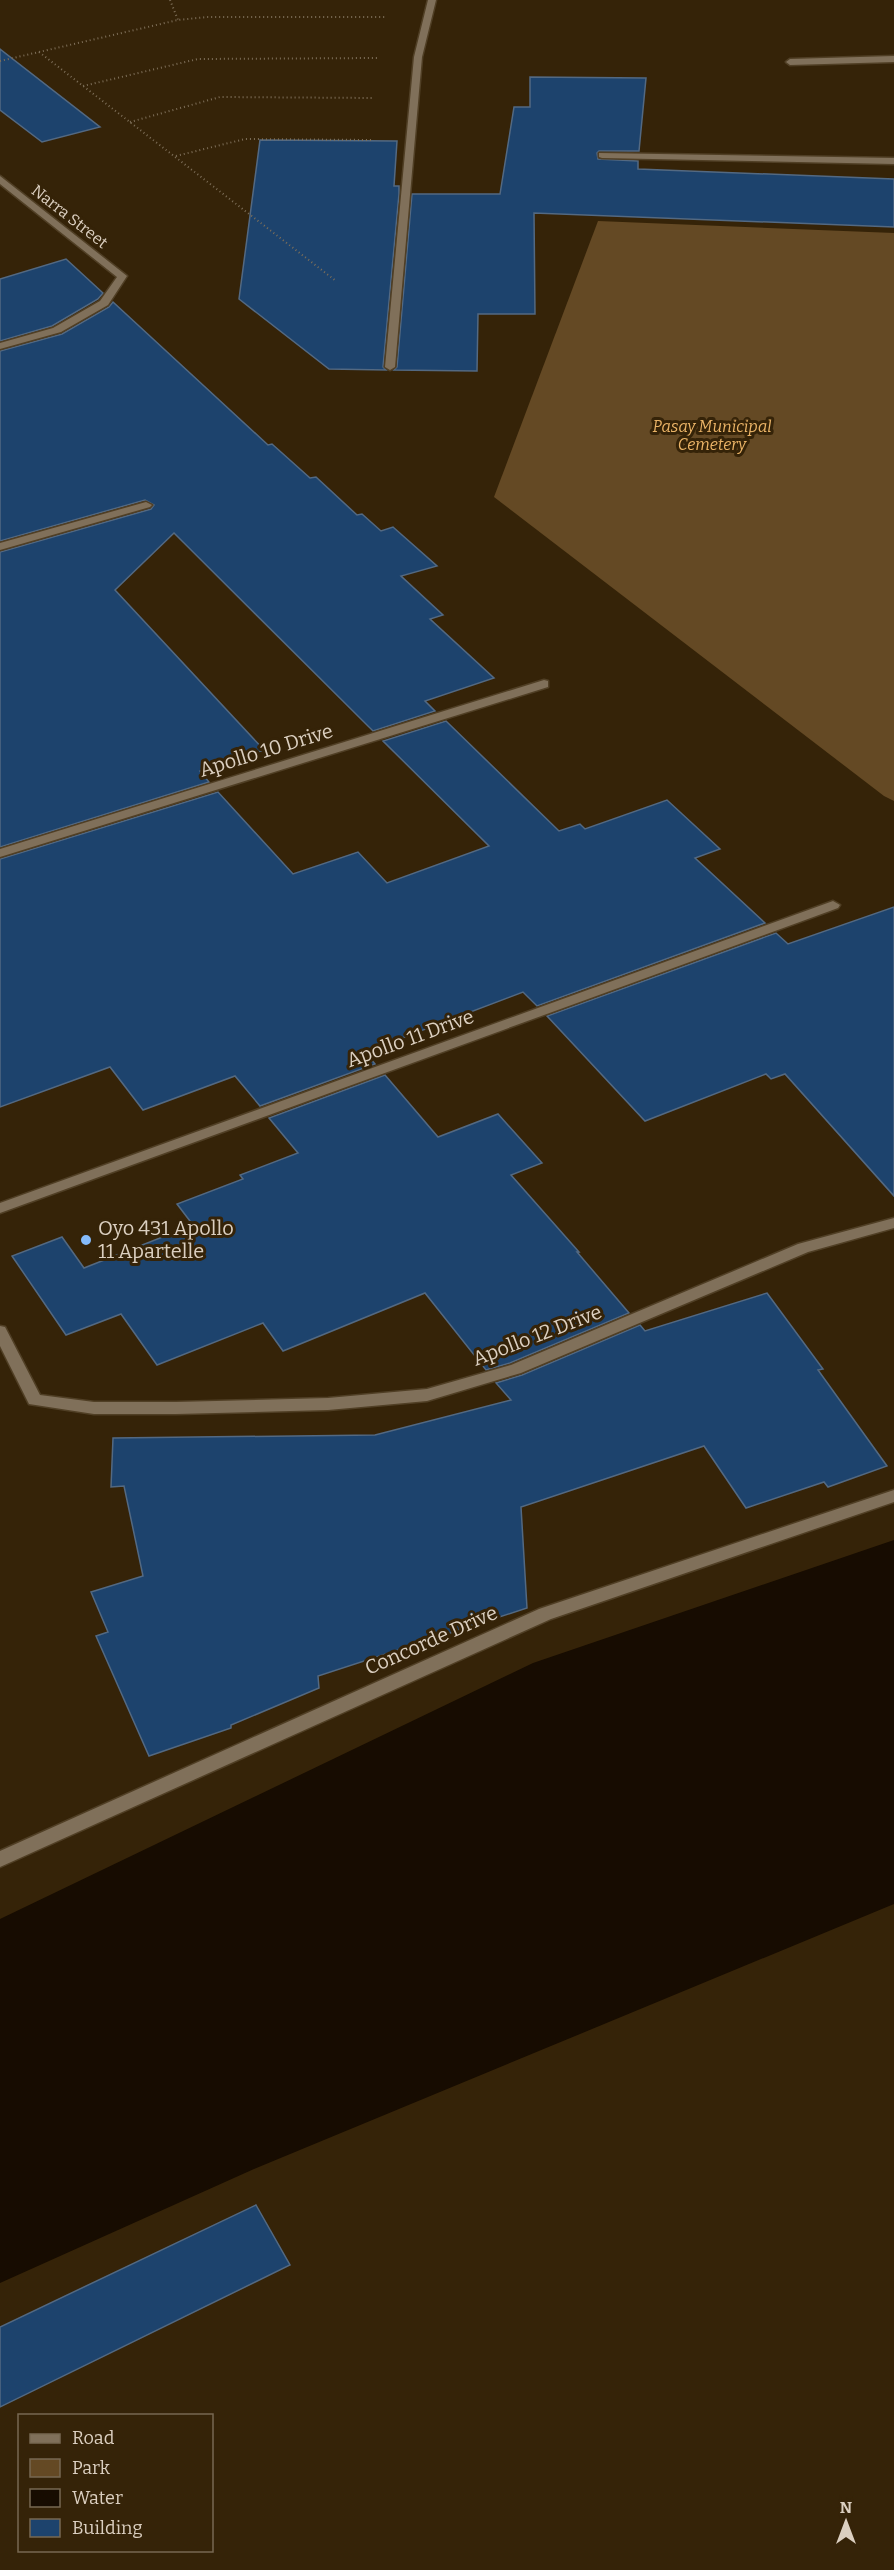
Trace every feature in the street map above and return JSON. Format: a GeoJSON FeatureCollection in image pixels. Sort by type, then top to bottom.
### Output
{"type":"FeatureCollection","features":[{"type":"Feature","properties":{"kind":"street"},"geometry":{"type":"LineString","coordinates":[[390,367],[418,57],[432,0]]}},
{"type":"Feature","properties":{"kind":"street"},"geometry":{"type":"LineString","coordinates":[[790,62],[894,59]]}},
{"type":"Feature","properties":{"kind":"street"},"geometry":{"type":"LineString","coordinates":[[602,155],[894,161]]}},
{"type":"Feature","properties":{"kind":"street","name":"Narra Street"},"geometry":{"type":"LineString","coordinates":[[0,179],[122,276],[104,303],[57,330],[0,346]]}},
{"type":"Feature","properties":{"kind":"street"},"geometry":{"type":"LineString","coordinates":[[0,547],[146,505]]}},
{"type":"Feature","properties":{"kind":"street","name":"Apollo 10 Drive"},"geometry":{"type":"LineString","coordinates":[[0,853],[544,684]]}},
{"type":"Feature","properties":{"kind":"street","name":"Apollo 11 Drive"},"geometry":{"type":"LineString","coordinates":[[0,1208],[833,905]]}},
{"type":"Feature","properties":{"kind":"street","name":"Apollo 12 Drive"},"geometry":{"type":"LineString","coordinates":[[0,1331],[35,1400],[94,1408],[176,1408],[328,1404],[427,1395],[516,1369],[803,1248],[894,1223]]}},
{"type":"Feature","properties":{"kind":"street","name":"Concorde Drive"},"geometry":{"type":"LineString","coordinates":[[0,1859],[545,1614],[894,1496]]}},
{"type":"Feature","properties":{"kind":"path"},"geometry":{"type":"LineString","coordinates":[[170,0],[178,20]]}},
{"type":"Feature","properties":{"kind":"path"},"geometry":{"type":"LineString","coordinates":[[0,61],[178,20],[207,17],[427,17]]}},
{"type":"Feature","properties":{"kind":"path"},"geometry":{"type":"LineString","coordinates":[[39,52],[336,281]]}},
{"type":"Feature","properties":{"kind":"path"},"geometry":{"type":"LineString","coordinates":[[83,86],[198,58],[418,57]]}},
{"type":"Feature","properties":{"kind":"path"},"geometry":{"type":"LineString","coordinates":[[130,122],[220,97],[414,98]]}},
{"type":"Feature","properties":{"kind":"path"},"geometry":{"type":"LineString","coordinates":[[175,157],[245,139],[410,140]]}},
{"type":"Feature","properties":{"kind":"green space","name":"Pasay Municipal Cemetery"},"geometry":{"type":"Polygon","coordinates":[[[598,221],[894,233],[894,801],[884,796],[494,497],[598,221]]]}},
{"type":"Feature","properties":{"kind":"water"},"geometry":{"type":"Polygon","coordinates":[[[894,1540],[894,1904],[254,2169],[0,2283],[0,1919],[533,1663],[894,1540]]]}},
{"type":"Feature","properties":{"kind":"building"},"geometry":{"type":"Polygon","coordinates":[[[0,49],[100,127],[42,142],[0,110],[0,49]]]}},
{"type":"Feature","properties":{"kind":"building"},"geometry":{"type":"Polygon","coordinates":[[[530,77],[646,78],[639,151],[599,151],[598,159],[638,161],[638,169],[894,179],[894,227],[534,213],[535,314],[478,314],[477,371],[394,370],[397,367],[412,194],[500,194],[514,107],[530,107],[530,77]]]}},
{"type":"Feature","properties":{"kind":"building"},"geometry":{"type":"Polygon","coordinates":[[[260,140],[397,141],[394,186],[399,186],[399,194],[383,367],[386,370],[329,369],[239,299],[260,140]]]}},
{"type":"Feature","properties":{"kind":"building"},"geometry":{"type":"Polygon","coordinates":[[[66,259],[103,293],[98,299],[52,326],[0,341],[0,279],[66,259]]]}},
{"type":"Feature","properties":{"kind":"building"},"geometry":{"type":"Polygon","coordinates":[[[113,302],[268,445],[272,444],[310,478],[316,477],[357,515],[362,514],[381,531],[393,527],[437,566],[401,576],[443,615],[430,619],[494,678],[425,701],[435,711],[373,731],[174,533],[115,590],[264,750],[200,771],[209,782],[0,847],[0,552],[151,509],[154,505],[145,500],[0,541],[0,351],[62,334],[109,307],[113,302]]]}},
{"type":"Feature","properties":{"kind":"building"},"geometry":{"type":"Polygon","coordinates":[[[446,721],[559,831],[580,824],[585,829],[667,800],[720,849],[695,858],[765,923],[537,1006],[523,992],[365,1052],[375,1064],[260,1106],[235,1076],[143,1110],[110,1067],[0,1107],[0,859],[218,792],[293,874],[358,852],[387,883],[489,846],[383,741],[446,721]]]}},
{"type":"Feature","properties":{"kind":"building"},"geometry":{"type":"Polygon","coordinates":[[[894,907],[894,1196],[785,1074],[771,1079],[766,1074],[645,1121],[547,1016],[776,933],[788,944],[894,907]]]}},
{"type":"Feature","properties":{"kind":"building"},"geometry":{"type":"Polygon","coordinates":[[[385,1075],[438,1137],[498,1114],[542,1163],[511,1175],[629,1313],[510,1363],[486,1370],[425,1293],[283,1351],[263,1323],[157,1365],[121,1314],[66,1335],[12,1256],[62,1237],[84,1268],[193,1225],[177,1204],[243,1179],[240,1175],[298,1153],[269,1118],[385,1075]]]}},
{"type":"Feature","properties":{"kind":"building"},"geometry":{"type":"Polygon","coordinates":[[[767,1293],[823,1369],[818,1370],[887,1466],[828,1487],[824,1482],[746,1508],[704,1446],[521,1507],[527,1608],[318,1676],[319,1688],[231,1725],[231,1728],[149,1756],[96,1636],[108,1632],[91,1592],[143,1576],[124,1486],[111,1487],[113,1438],[375,1435],[511,1400],[496,1383],[522,1375],[640,1325],[645,1331],[767,1293]]]}},
{"type":"Feature","properties":{"kind":"building"},"geometry":{"type":"Polygon","coordinates":[[[256,2205],[290,2265],[0,2407],[0,2327],[256,2205]]]}},
{"type":"Feature","properties":{"kind":"place","name":"Oyo 431 Apollo 11 Apartelle"},"geometry":{"type":"Point","coordinates":[86,1240]}}]}
